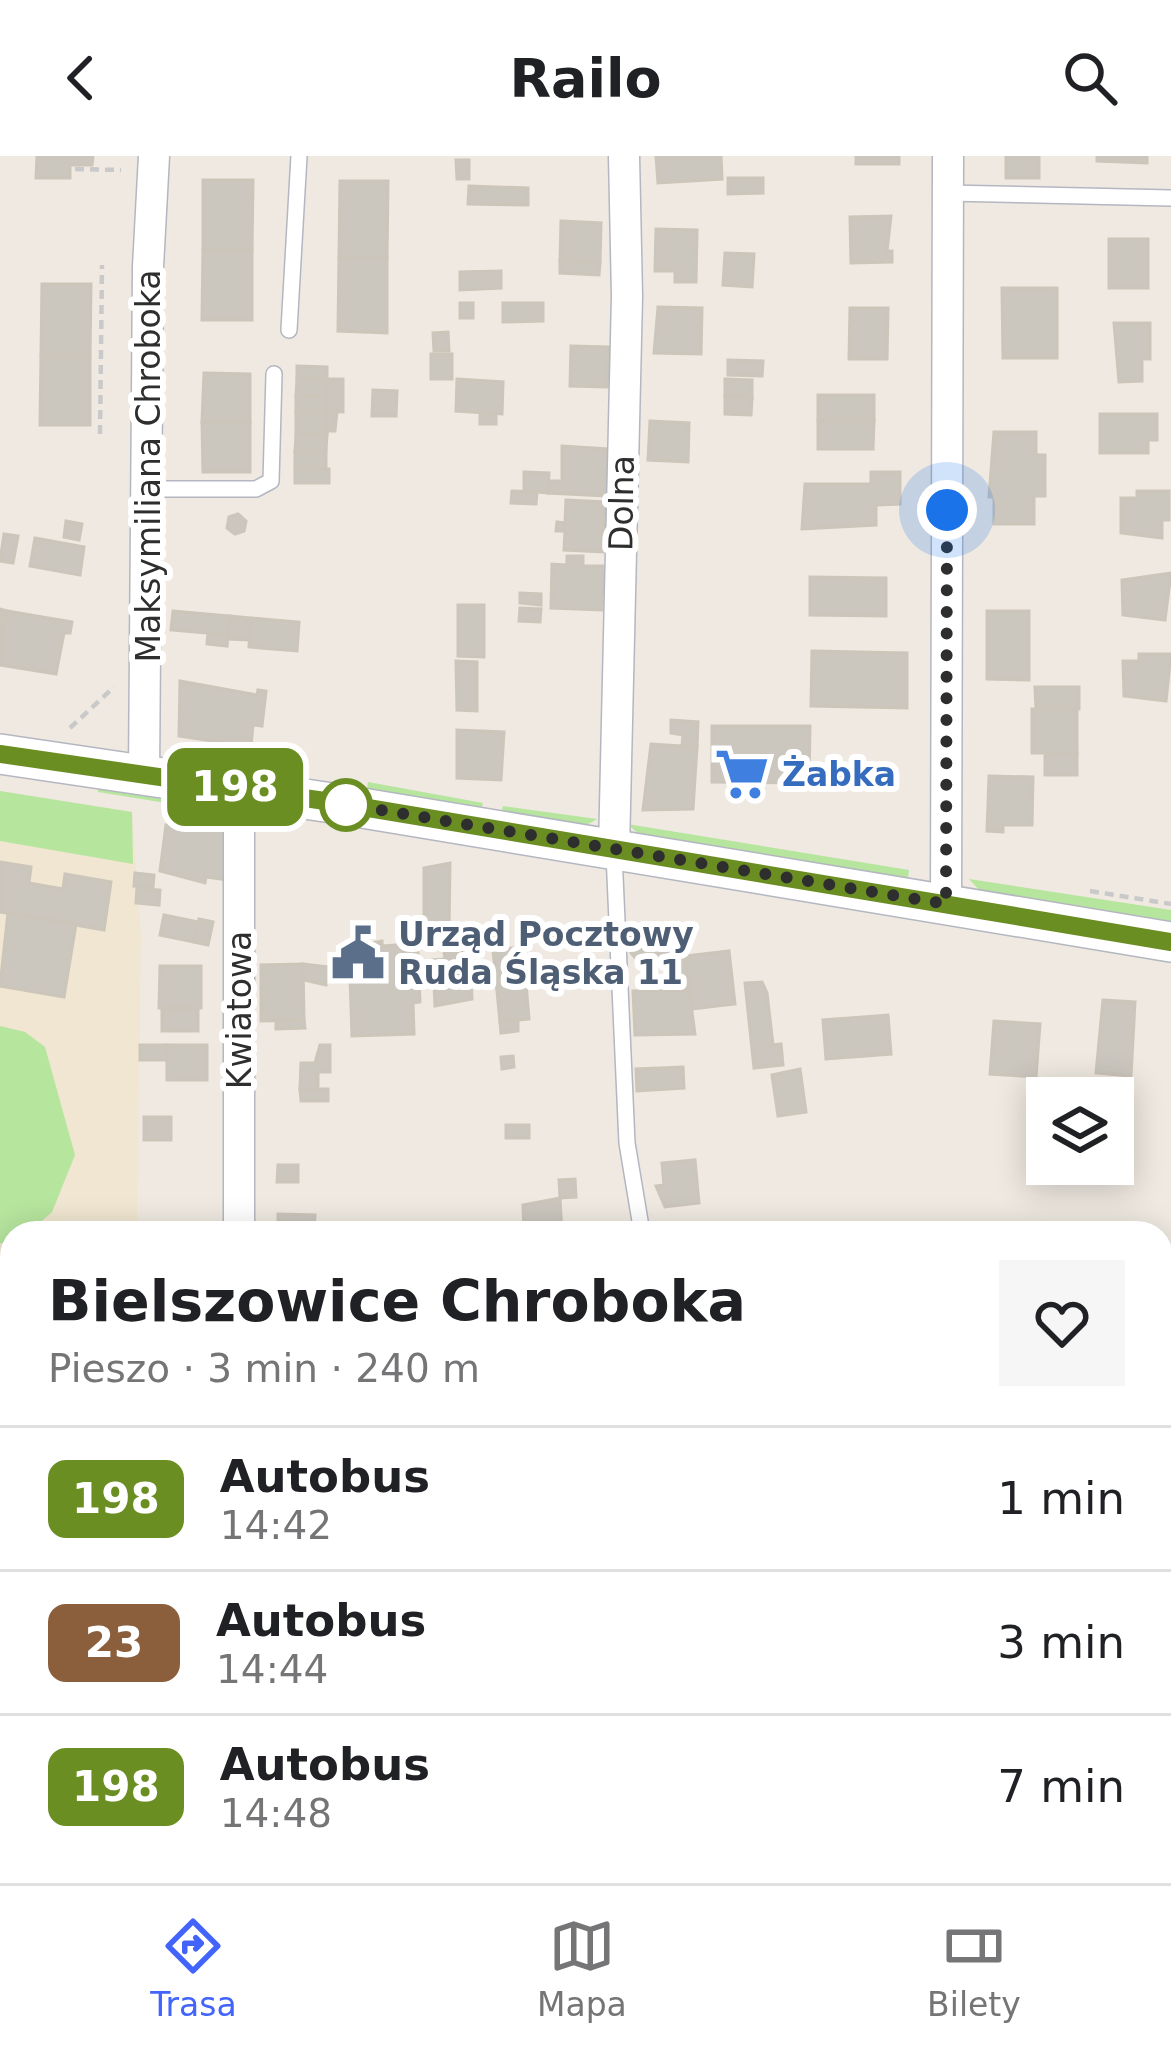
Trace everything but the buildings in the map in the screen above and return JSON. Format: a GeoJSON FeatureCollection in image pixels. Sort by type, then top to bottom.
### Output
{"type":"FeatureCollection","features":[{"type":"Feature","properties":{"kind":"street","name":"Dolna"},"geometry":{"type":"LineString","coordinates":[[614,849],[627,296],[624,156]]}},
{"type":"Feature","properties":{"kind":"street"},"geometry":{"type":"LineString","coordinates":[[946,904],[948,156]]}},
{"type":"Feature","properties":{"kind":"street","name":"Maksymiliana Chroboka"},"geometry":{"type":"LineString","coordinates":[[144,776],[147,163]]}},
{"type":"Feature","properties":{"kind":"street"},"geometry":{"type":"LineString","coordinates":[[0,754],[239,788],[1171,942]]}},
{"type":"Feature","properties":{"kind":"street","name":"Kwiatowa"},"geometry":{"type":"LineString","coordinates":[[239,788],[239,1221]]}},
{"type":"Feature","properties":{"kind":"lane"},"geometry":{"type":"LineString","coordinates":[[289,330],[299,156]]}},
{"type":"Feature","properties":{"kind":"lane"},"geometry":{"type":"LineString","coordinates":[[948,194],[1171,198]]}},
{"type":"Feature","properties":{"kind":"lane"},"geometry":{"type":"LineString","coordinates":[[147,489],[256,489],[271,482],[274,374]]}},
{"type":"Feature","properties":{"kind":"lane"},"geometry":{"type":"LineString","coordinates":[[614,849],[627,1143],[640,1221]]}},
{"type":"Feature","properties":{"kind":"path"},"geometry":{"type":"LineString","coordinates":[[75,169],[147,163]]}},
{"type":"Feature","properties":{"kind":"path"},"geometry":{"type":"LineString","coordinates":[[100,434],[102,266]]}},
{"type":"Feature","properties":{"kind":"path"},"geometry":{"type":"LineString","coordinates":[[65,733],[122,680]]}},
{"type":"Feature","properties":{"kind":"shaded area"},"geometry":{"type":"Polygon","coordinates":[[[0,791],[132,812],[141,935],[137,1221],[0,1221],[0,791]]]}},
{"type":"Feature","properties":{"kind":"green space"},"geometry":{"type":"Polygon","coordinates":[[[170,752],[308,774],[307,779],[178,758],[170,752]]]}},
{"type":"Feature","properties":{"kind":"green space"},"geometry":{"type":"Polygon","coordinates":[[[368,782],[483,803],[481,810],[367,790],[368,782]]]}},
{"type":"Feature","properties":{"kind":"green space"},"geometry":{"type":"Polygon","coordinates":[[[98,786],[223,804],[222,812],[98,792],[98,786]]]}},
{"type":"Feature","properties":{"kind":"green space"},"geometry":{"type":"Polygon","coordinates":[[[0,791],[132,812],[133,864],[0,841],[0,791]]]}},
{"type":"Feature","properties":{"kind":"green space"},"geometry":{"type":"Polygon","coordinates":[[[503,806],[597,819],[585,826],[501,813],[503,806]]]}},
{"type":"Feature","properties":{"kind":"green space"},"geometry":{"type":"Polygon","coordinates":[[[627,824],[909,870],[908,878],[639,834],[627,824]]]}},
{"type":"Feature","properties":{"kind":"green space"},"geometry":{"type":"Polygon","coordinates":[[[969,879],[1171,910],[1171,924],[980,891],[969,879]]]}},
{"type":"Feature","properties":{"kind":"green space"},"geometry":{"type":"Polygon","coordinates":[[[0,1026],[25,1032],[45,1047],[75,1155],[52,1212],[42,1221],[0,1221],[0,1026]]]}},
{"type":"Feature","properties":{"kind":"bus line","name":"198"},"geometry":{"type":"LineString","coordinates":[[0,754],[332,802],[1171,942]]}},
{"type":"Feature","properties":{"kind":"place","name":"Żabka"},"geometry":{"type":"Point","coordinates":[742,774]}},
{"type":"Feature","properties":{"kind":"place","name":"Urząd Pocztowy Ruda Śląska 11"},"geometry":{"type":"Point","coordinates":[358,953]}},
{"type":"Feature","properties":{"kind":"route"},"geometry":{"type":"LineString","coordinates":[[346,805],[332,802],[946,904],[947,510]]}}]}
